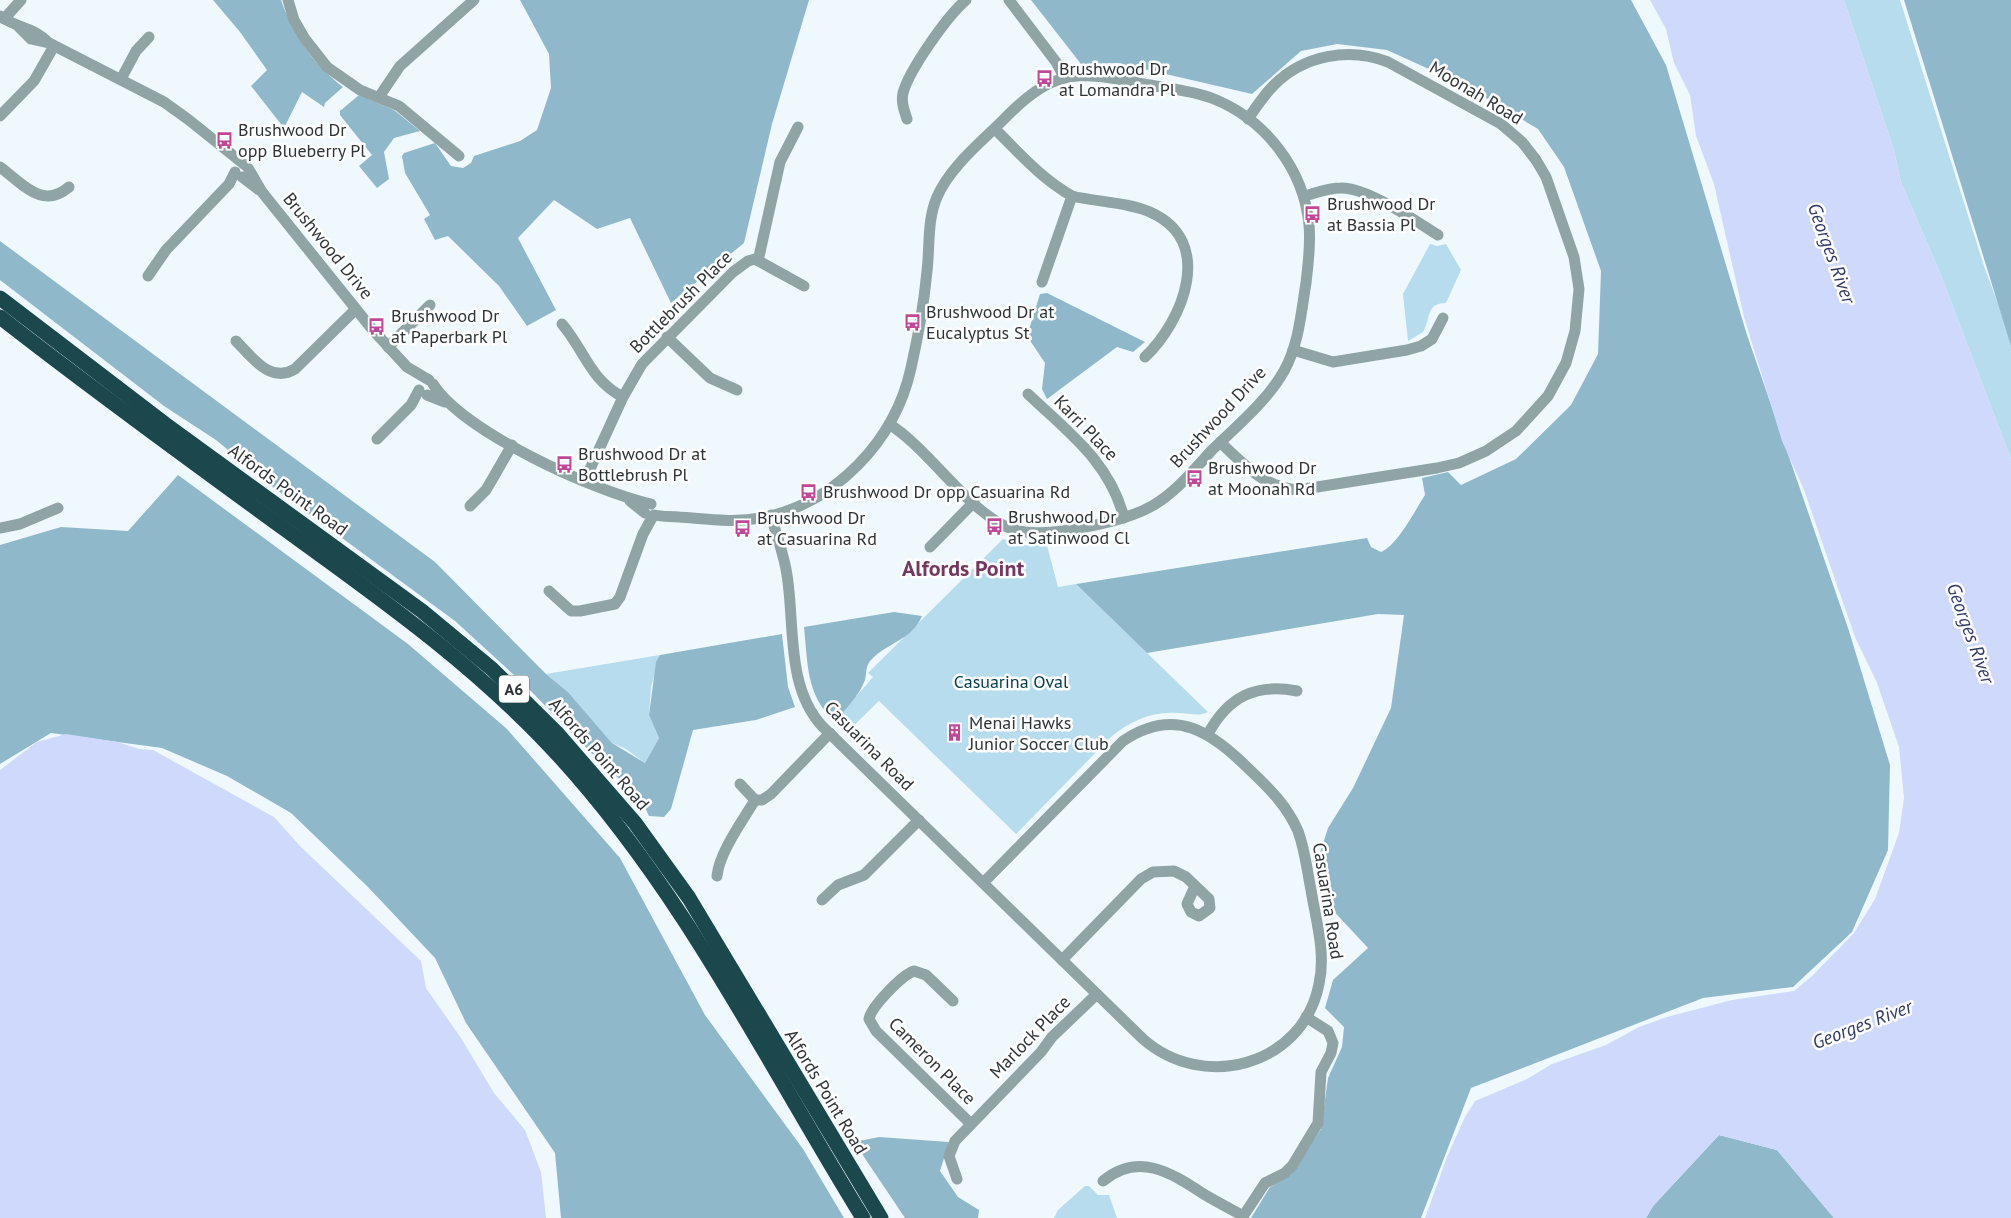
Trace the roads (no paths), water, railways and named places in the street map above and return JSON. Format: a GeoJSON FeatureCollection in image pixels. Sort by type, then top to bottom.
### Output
{"type":"FeatureCollection","features":[{"type":"Feature","properties":{"kind":"highway","name":"Alfords Point Road"},"geometry":{"type":"LineString","coordinates":[[0,298],[140,405],[422,611],[492,669],[556,732],[617,800],[689,898],[881,1218]]}},
{"type":"Feature","properties":{"kind":"highway","name":"Alfords Point Road"},"geometry":{"type":"LineString","coordinates":[[0,317],[158,437],[418,626],[479,677],[546,742],[603,806],[670,896],[863,1218]]}},
{"type":"Feature","properties":{"kind":"street"},"geometry":{"type":"LineString","coordinates":[[2,17],[21,0]]}},
{"type":"Feature","properties":{"kind":"street"},"geometry":{"type":"LineString","coordinates":[[288,0],[294,20],[327,67],[360,90],[379,97],[409,113],[459,156]]}},
{"type":"Feature","properties":{"kind":"street"},"geometry":{"type":"LineString","coordinates":[[379,97],[400,66],[474,0]]}},
{"type":"Feature","properties":{"kind":"street"},"geometry":{"type":"LineString","coordinates":[[907,119],[903,101],[907,84],[943,24],[966,0]]}},
{"type":"Feature","properties":{"kind":"street"},"geometry":{"type":"LineString","coordinates":[[1009,0],[1056,62],[1064,78]]}},
{"type":"Feature","properties":{"kind":"street","name":"Brushwood Drive"},"geometry":{"type":"LineString","coordinates":[[2,17],[19,27],[31,39],[52,44],[176,110],[222,148],[262,192],[388,348],[426,388],[512,445],[651,511],[720,521],[759,518],[771,515],[795,507],[824,492],[860,463],[890,424],[902,399],[911,370],[927,274],[929,229],[934,207],[950,175],[1035,90],[1064,78],[1090,75],[1197,94],[1222,103],[1248,118],[1270,137],[1283,154],[1304,196],[1309,225],[1310,248],[1300,322],[1293,350],[1284,372],[1271,389],[1165,498],[1148,508],[1124,518],[1051,531],[1024,532],[999,523],[974,502],[910,439],[890,424]]}},
{"type":"Feature","properties":{"kind":"street"},"geometry":{"type":"LineString","coordinates":[[120,79],[136,51],[149,37]]}},
{"type":"Feature","properties":{"kind":"street"},"geometry":{"type":"LineString","coordinates":[[0,116],[34,81],[52,44]]}},
{"type":"Feature","properties":{"kind":"street","name":"Moonah Road"},"geometry":{"type":"LineString","coordinates":[[1220,442],[1249,470],[1264,481],[1298,490],[1459,463],[1486,451],[1509,437],[1541,405],[1566,363],[1576,330],[1578,310],[1578,278],[1574,257],[1546,177],[1522,142],[1493,119],[1388,62],[1348,54],[1315,60],[1294,70],[1268,91],[1248,118]]}},
{"type":"Feature","properties":{"kind":"street"},"geometry":{"type":"LineString","coordinates":[[758,261],[780,162],[798,127]]}},
{"type":"Feature","properties":{"kind":"street"},"geometry":{"type":"LineString","coordinates":[[995,129],[1049,181],[1072,196],[1152,213],[1167,224],[1180,240],[1187,259],[1188,271],[1184,297],[1158,343],[1145,357]]}},
{"type":"Feature","properties":{"kind":"street"},"geometry":{"type":"LineString","coordinates":[[0,167],[40,196],[56,196],[69,187]]}},
{"type":"Feature","properties":{"kind":"street"},"geometry":{"type":"LineString","coordinates":[[148,276],[166,250],[241,171]]}},
{"type":"Feature","properties":{"kind":"street"},"geometry":{"type":"LineString","coordinates":[[1304,196],[1331,188],[1351,188],[1438,234]]}},
{"type":"Feature","properties":{"kind":"street"},"geometry":{"type":"LineString","coordinates":[[1042,282],[1072,196]]}},
{"type":"Feature","properties":{"kind":"street","name":"Bottlebrush Place"},"geometry":{"type":"LineString","coordinates":[[586,480],[622,397],[642,364],[667,337],[743,264],[751,260],[758,261],[804,286]]}},
{"type":"Feature","properties":{"kind":"street"},"geometry":{"type":"LineString","coordinates":[[388,348],[430,305]]}},
{"type":"Feature","properties":{"kind":"street"},"geometry":{"type":"LineString","coordinates":[[236,341],[262,367],[274,373],[285,374],[295,368],[356,309]]}},
{"type":"Feature","properties":{"kind":"street"},"geometry":{"type":"LineString","coordinates":[[1293,350],[1334,362],[1407,350],[1421,346],[1432,338],[1443,318]]}},
{"type":"Feature","properties":{"kind":"street"},"geometry":{"type":"LineString","coordinates":[[562,324],[576,342],[600,382],[622,397]]}},
{"type":"Feature","properties":{"kind":"street"},"geometry":{"type":"LineString","coordinates":[[667,337],[710,378],[737,390]]}},
{"type":"Feature","properties":{"kind":"street"},"geometry":{"type":"LineString","coordinates":[[377,440],[426,388]]}},
{"type":"Feature","properties":{"kind":"street","name":"Karri Place"},"geometry":{"type":"LineString","coordinates":[[1028,394],[1102,466],[1115,489],[1124,518]]}},
{"type":"Feature","properties":{"kind":"street"},"geometry":{"type":"LineString","coordinates":[[470,506],[486,490],[512,445]]}},
{"type":"Feature","properties":{"kind":"street"},"geometry":{"type":"LineString","coordinates":[[930,547],[974,502]]}},
{"type":"Feature","properties":{"kind":"street"},"geometry":{"type":"LineString","coordinates":[[0,528],[20,524],[58,508]]}},
{"type":"Feature","properties":{"kind":"street"},"geometry":{"type":"LineString","coordinates":[[549,591],[568,609],[576,611],[615,604],[620,597],[651,511]]}},
{"type":"Feature","properties":{"kind":"street","name":"Casuarina Road"},"geometry":{"type":"LineString","coordinates":[[771,515],[787,571],[801,691],[809,710],[830,733],[983,883],[1156,1049],[1180,1062],[1199,1066],[1230,1066],[1263,1056],[1289,1038],[1306,1017],[1319,986],[1322,953],[1298,831],[1289,813],[1277,797],[1231,752],[1208,734],[1186,726],[1168,725],[1150,728],[1132,735],[1109,754],[983,883]]}},
{"type":"Feature","properties":{"kind":"street"},"geometry":{"type":"LineString","coordinates":[[1208,734],[1223,710],[1242,696],[1273,688],[1297,691]]}},
{"type":"Feature","properties":{"kind":"street"},"geometry":{"type":"LineString","coordinates":[[740,784],[755,800],[762,800],[771,794],[830,733]]}},
{"type":"Feature","properties":{"kind":"street"},"geometry":{"type":"LineString","coordinates":[[717,876],[719,865],[729,844],[755,800]]}},
{"type":"Feature","properties":{"kind":"street"},"geometry":{"type":"LineString","coordinates":[[822,900],[838,884],[864,875],[919,820]]}},
{"type":"Feature","properties":{"kind":"street"},"geometry":{"type":"LineString","coordinates":[[1062,960],[1146,875],[1160,870],[1174,871],[1186,877],[1195,886]]}},
{"type":"Feature","properties":{"kind":"street","name":"Cameron Place"},"geometry":{"type":"LineString","coordinates":[[953,1001],[926,975],[914,971],[907,975],[875,1007],[869,1019],[876,1031],[971,1124]]}},
{"type":"Feature","properties":{"kind":"street","name":"Marlock Place"},"geometry":{"type":"LineString","coordinates":[[957,1179],[950,1162],[950,1150],[955,1141],[1041,1052],[1052,1037],[1097,994]]}},
{"type":"Feature","properties":{"kind":"street"},"geometry":{"type":"LineString","coordinates":[[1103,1181],[1118,1171],[1130,1167],[1156,1168],[1178,1177],[1242,1217],[1265,1183],[1285,1173],[1292,1166],[1318,1123],[1320,1077],[1322,1068],[1331,1053],[1333,1043],[1328,1031],[1306,1017]]}},
{"type":"Feature","properties":{"kind":"water","name":"Georges River"},"geometry":{"type":"Polygon","coordinates":[[[1650,0],[1844,0],[1894,150],[1901,182],[1941,275],[2011,459],[2011,1218],[1834,1218],[1777,1150],[1719,1135],[1653,1206],[1646,1218],[1425,1218],[1447,1157],[1465,1117],[1475,1101],[1527,1079],[1552,1064],[1606,1045],[1639,1027],[1667,1017],[1732,1000],[1794,991],[1812,976],[1854,933],[1875,899],[1899,833],[1904,798],[1899,747],[1877,683],[1855,637],[1804,490],[1782,441],[1744,317],[1714,184],[1696,136],[1690,95],[1674,63],[1666,29],[1650,0]]]}},
{"type":"Feature","properties":{"kind":"water"},"geometry":{"type":"Polygon","coordinates":[[[66,734],[118,742],[139,749],[153,750],[274,817],[301,847],[421,961],[426,988],[461,1038],[494,1093],[525,1130],[541,1172],[546,1218],[0,1218],[0,770],[37,742],[66,734]]]}},
{"type":"Feature","properties":{"kind":"place","name":"Brushwood Dr at Lomandra Pl"},"geometry":{"type":"Point","coordinates":[1045,79]}},
{"type":"Feature","properties":{"kind":"place","name":"Brushwood Dr opp Blueberry Pl"},"geometry":{"type":"Point","coordinates":[224,140]}},
{"type":"Feature","properties":{"kind":"place","name":"Brushwood Dr at Bassia Pl"},"geometry":{"type":"Point","coordinates":[1313,214]}},
{"type":"Feature","properties":{"kind":"place","name":"Brushwood Dr at Eucalyptus St"},"geometry":{"type":"Point","coordinates":[912,322]}},
{"type":"Feature","properties":{"kind":"place","name":"Brushwood Dr at Paperbark Pl"},"geometry":{"type":"Point","coordinates":[377,326]}},
{"type":"Feature","properties":{"kind":"place","name":"Brushwood Dr at Bottlebrush Pl"},"geometry":{"type":"Point","coordinates":[564,464]}},
{"type":"Feature","properties":{"kind":"place","name":"Brushwood Dr at Moonah Rd"},"geometry":{"type":"Point","coordinates":[1194,478]}},
{"type":"Feature","properties":{"kind":"place","name":"Brushwood Dr opp Casuarina Rd"},"geometry":{"type":"Point","coordinates":[809,492]}},
{"type":"Feature","properties":{"kind":"place","name":"Brushwood Dr at Satinwood Cl"},"geometry":{"type":"Point","coordinates":[994,527]}},
{"type":"Feature","properties":{"kind":"place","name":"Brushwood Dr at Casuarina Rd"},"geometry":{"type":"Point","coordinates":[743,528]}},
{"type":"Feature","properties":{"kind":"place","name":"Menai Hawks Junior Soccer Club"},"geometry":{"type":"Point","coordinates":[955,733]}},
{"type":"Feature","properties":{"kind":"district","name":"Alfords Point"},"geometry":{"type":"Point","coordinates":[963,568]}},
{"type":"Feature","properties":{"kind":"park label","name":"Casuarina Oval"},"geometry":{"type":"Point","coordinates":[1011,682]}}]}
